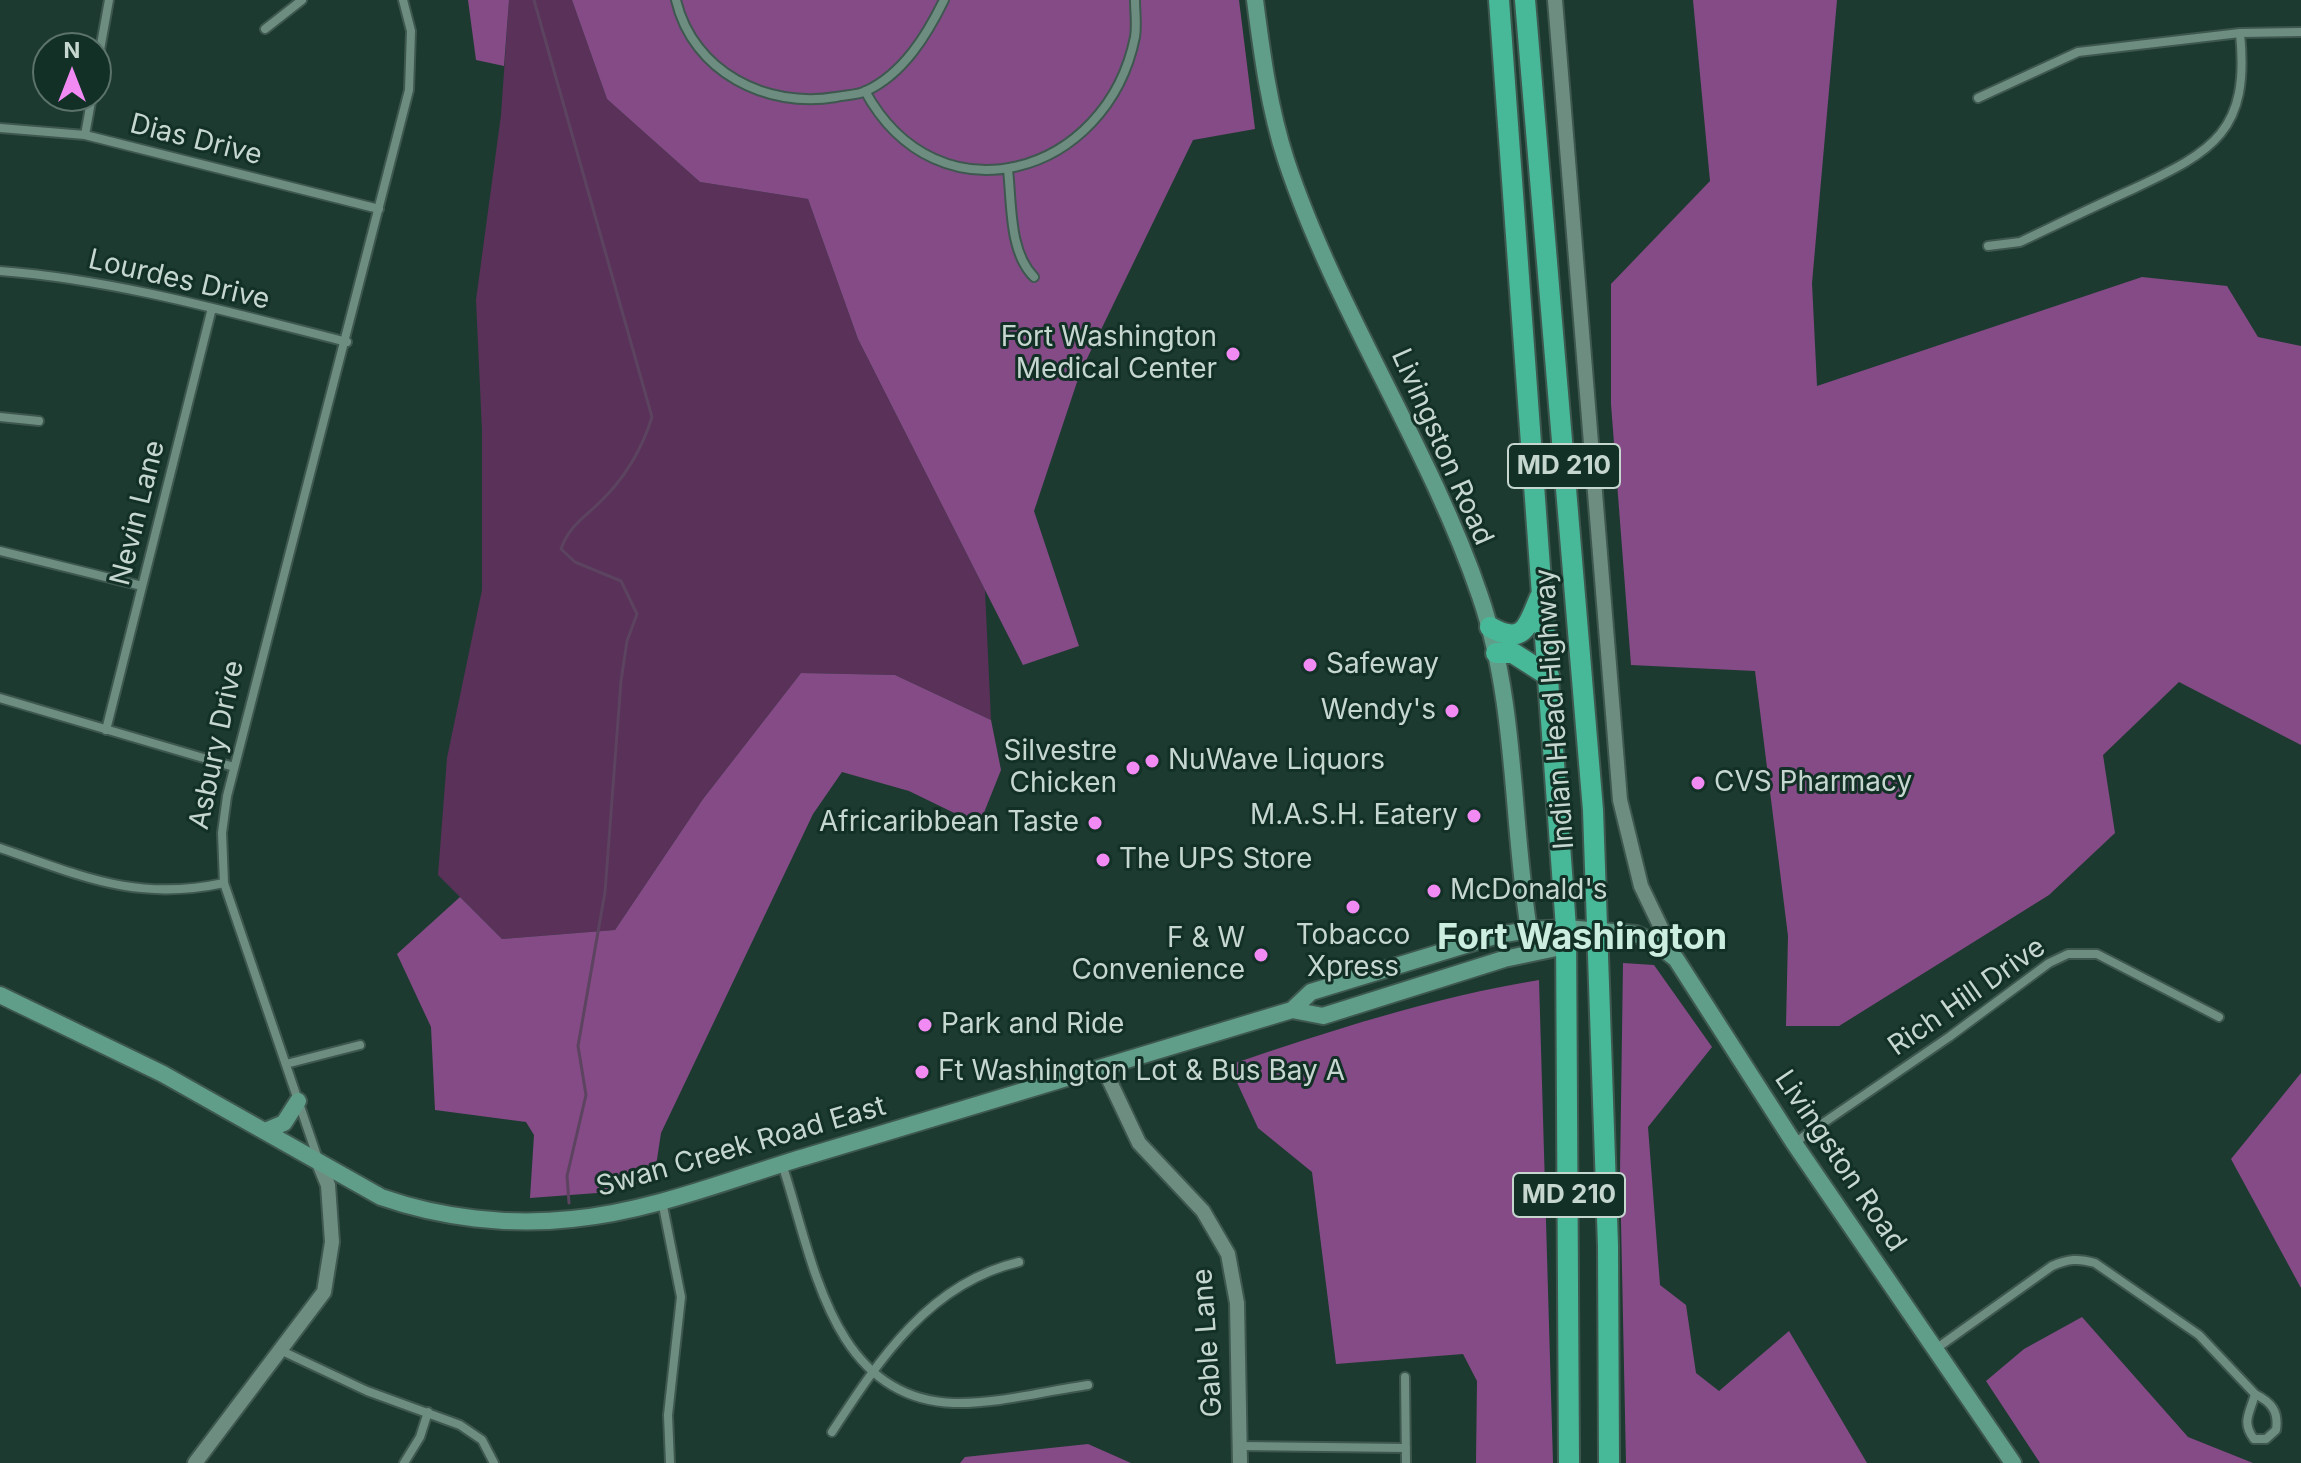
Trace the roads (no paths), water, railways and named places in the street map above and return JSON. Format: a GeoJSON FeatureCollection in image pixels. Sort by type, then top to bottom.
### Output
{"type":"FeatureCollection","features":[{"type":"Feature","properties":{"kind":"highway","name":"Indian Head Highway"},"geometry":{"type":"LineString","coordinates":[[1499,0],[1566,937],[1569,1463]]}},
{"type":"Feature","properties":{"kind":"highway","name":"Indian Head Highway"},"geometry":{"type":"LineString","coordinates":[[1525,0],[1592,796],[1608,1246],[1609,1463]]}},
{"type":"Feature","properties":{"kind":"highway"},"geometry":{"type":"LineString","coordinates":[[1490,627],[1502,634],[1520,633],[1527,628],[1541,593]]}},
{"type":"Feature","properties":{"kind":"highway"},"geometry":{"type":"LineString","coordinates":[[1496,653],[1513,653],[1549,676]]}},
{"type":"Feature","properties":{"kind":"main road","name":"Livingston Road"},"geometry":{"type":"LineString","coordinates":[[1255,0],[1266,83],[1286,162],[1314,230],[1454,534],[1490,627],[1511,739],[1529,930]]}},
{"type":"Feature","properties":{"kind":"main road","name":"Swan Creek Road East"},"geometry":{"type":"LineString","coordinates":[[0,995],[108,1044],[396,1203],[478,1218],[569,1220],[661,1201],[1104,1069],[1292,1010],[1311,992],[1498,935],[1529,930],[1566,937]]}},
{"type":"Feature","properties":{"kind":"main road","name":"Livingston Road"},"geometry":{"type":"LineString","coordinates":[[1596,932],[1636,934],[1656,943],[1676,959],[1794,1143],[2013,1463]]}},
{"type":"Feature","properties":{"kind":"main road","name":"Swan Creek Road East"},"geometry":{"type":"LineString","coordinates":[[1292,1010],[1323,1016],[1566,937],[1596,932]]}},
{"type":"Feature","properties":{"kind":"main road"},"geometry":{"type":"LineString","coordinates":[[265,1131],[284,1123],[298,1101]]}},
{"type":"Feature","properties":{"kind":"street"},"geometry":{"type":"LineString","coordinates":[[103,32],[109,0]]}},
{"type":"Feature","properties":{"kind":"street"},"geometry":{"type":"LineString","coordinates":[[265,29],[302,0]]}},
{"type":"Feature","properties":{"kind":"street","name":"Asbury Drive"},"geometry":{"type":"LineString","coordinates":[[195,1463],[324,1292],[330,1266],[332,1242],[328,1185],[224,883],[223,816],[347,342],[409,90],[411,31],[403,0]]}},
{"type":"Feature","properties":{"kind":"street"},"geometry":{"type":"LineString","coordinates":[[676,0],[681,22],[701,50],[732,79],[771,97],[814,101],[865,91],[902,65],[921,43],[944,0]]}},
{"type":"Feature","properties":{"kind":"street"},"geometry":{"type":"LineString","coordinates":[[865,91],[878,114],[907,144],[939,163],[967,170],[1008,170],[1057,152],[1084,132],[1104,107],[1126,64],[1135,35],[1135,0]]}},
{"type":"Feature","properties":{"kind":"street"},"geometry":{"type":"LineString","coordinates":[[1555,0],[1620,800],[1641,886],[1676,959]]}},
{"type":"Feature","properties":{"kind":"street"},"geometry":{"type":"LineString","coordinates":[[1978,98],[2078,52],[2240,33],[2301,32]]}},
{"type":"Feature","properties":{"kind":"street"},"geometry":{"type":"LineString","coordinates":[[1988,246],[2020,242],[2200,155],[2224,129],[2241,92],[2244,72],[2240,33]]}},
{"type":"Feature","properties":{"kind":"street"},"geometry":{"type":"LineString","coordinates":[[85,135],[89,112]]}},
{"type":"Feature","properties":{"kind":"street","name":"Dias Drive"},"geometry":{"type":"LineString","coordinates":[[0,128],[85,135],[379,209]]}},
{"type":"Feature","properties":{"kind":"street"},"geometry":{"type":"LineString","coordinates":[[1008,170],[1017,246],[1022,265],[1034,277]]}},
{"type":"Feature","properties":{"kind":"street","name":"Lourdes Drive"},"geometry":{"type":"LineString","coordinates":[[0,271],[69,277],[347,342]]}},
{"type":"Feature","properties":{"kind":"street","name":"Nevin Lane"},"geometry":{"type":"LineString","coordinates":[[106,730],[212,308]]}},
{"type":"Feature","properties":{"kind":"street"},"geometry":{"type":"LineString","coordinates":[[0,417],[39,421]]}},
{"type":"Feature","properties":{"kind":"street"},"geometry":{"type":"LineString","coordinates":[[0,551],[142,586]]}},
{"type":"Feature","properties":{"kind":"street"},"geometry":{"type":"LineString","coordinates":[[0,698],[234,767]]}},
{"type":"Feature","properties":{"kind":"street"},"geometry":{"type":"LineString","coordinates":[[0,848],[125,889],[185,890],[224,883]]}},
{"type":"Feature","properties":{"kind":"street","name":"Rich Hill Drive"},"geometry":{"type":"LineString","coordinates":[[1794,1143],[1949,1037],[2049,963],[2068,954],[2097,954],[2219,1017]]}},
{"type":"Feature","properties":{"kind":"street"},"geometry":{"type":"LineString","coordinates":[[286,1064],[360,1045]]}},
{"type":"Feature","properties":{"kind":"street","name":"Gable Lane"},"geometry":{"type":"LineString","coordinates":[[1104,1069],[1139,1143],[1203,1211],[1228,1254],[1237,1303],[1240,1463]]}},
{"type":"Feature","properties":{"kind":"street"},"geometry":{"type":"LineString","coordinates":[[782,1164],[837,1329],[871,1373],[887,1384],[915,1395],[956,1403],[1088,1385]]}},
{"type":"Feature","properties":{"kind":"street"},"geometry":{"type":"LineString","coordinates":[[661,1201],[681,1297],[668,1415],[670,1463]]}},
{"type":"Feature","properties":{"kind":"street"},"geometry":{"type":"LineString","coordinates":[[1937,1348],[2052,1266],[2067,1259],[2081,1259],[2095,1263],[2199,1335],[2255,1394],[2269,1403],[2277,1415],[2276,1430],[2266,1439],[2254,1439],[2246,1429],[2246,1418],[2255,1394]]}},
{"type":"Feature","properties":{"kind":"street"},"geometry":{"type":"LineString","coordinates":[[832,1432],[871,1373],[918,1317],[942,1297],[996,1267],[1019,1262]]}},
{"type":"Feature","properties":{"kind":"street"},"geometry":{"type":"LineString","coordinates":[[280,1350],[367,1391],[460,1425],[482,1440],[494,1463]]}},
{"type":"Feature","properties":{"kind":"street"},"geometry":{"type":"LineString","coordinates":[[1405,1377],[1406,1463]]}},
{"type":"Feature","properties":{"kind":"street"},"geometry":{"type":"LineString","coordinates":[[404,1463],[420,1437],[428,1412]]}},
{"type":"Feature","properties":{"kind":"street"},"geometry":{"type":"LineString","coordinates":[[1240,1446],[1406,1448]]}},
{"type":"Feature","properties":{"kind":"waterway"},"geometry":{"type":"LineString","coordinates":[[534,0],[652,417],[638,452],[625,473],[573,528],[561,549],[575,562],[621,581],[637,614],[627,641],[621,681],[605,892],[578,1046],[586,1095],[567,1176],[569,1203]]}},
{"type":"Feature","properties":{"kind":"place","name":"Fort Washington Medical Center"},"geometry":{"type":"Point","coordinates":[1233,354]}},
{"type":"Feature","properties":{"kind":"place","name":"Safeway"},"geometry":{"type":"Point","coordinates":[1310,665]}},
{"type":"Feature","properties":{"kind":"place","name":"Wendy's"},"geometry":{"type":"Point","coordinates":[1452,711]}},
{"type":"Feature","properties":{"kind":"place","name":"NuWave Liquors"},"geometry":{"type":"Point","coordinates":[1152,761]}},
{"type":"Feature","properties":{"kind":"place","name":"Silvestre Chicken"},"geometry":{"type":"Point","coordinates":[1133,768]}},
{"type":"Feature","properties":{"kind":"place","name":"CVS Pharmacy"},"geometry":{"type":"Point","coordinates":[1698,783]}},
{"type":"Feature","properties":{"kind":"place","name":"M.A.S.H. Eatery"},"geometry":{"type":"Point","coordinates":[1474,816]}},
{"type":"Feature","properties":{"kind":"place","name":"Africaribbean Taste"},"geometry":{"type":"Point","coordinates":[1095,823]}},
{"type":"Feature","properties":{"kind":"place","name":"The UPS Store"},"geometry":{"type":"Point","coordinates":[1103,860]}},
{"type":"Feature","properties":{"kind":"place","name":"McDonald's"},"geometry":{"type":"Point","coordinates":[1434,891]}},
{"type":"Feature","properties":{"kind":"place","name":"Tobacco Xpress"},"geometry":{"type":"Point","coordinates":[1353,907]}},
{"type":"Feature","properties":{"kind":"place","name":"F & W Convenience"},"geometry":{"type":"Point","coordinates":[1261,955]}},
{"type":"Feature","properties":{"kind":"place","name":"Park and Ride"},"geometry":{"type":"Point","coordinates":[925,1025]}},
{"type":"Feature","properties":{"kind":"place","name":"Ft Washington Lot & Bus Bay A"},"geometry":{"type":"Point","coordinates":[922,1072]}},
{"type":"Feature","properties":{"kind":"district","name":"Fort Washington"},"geometry":{"type":"Point","coordinates":[1582,938]}}]}
